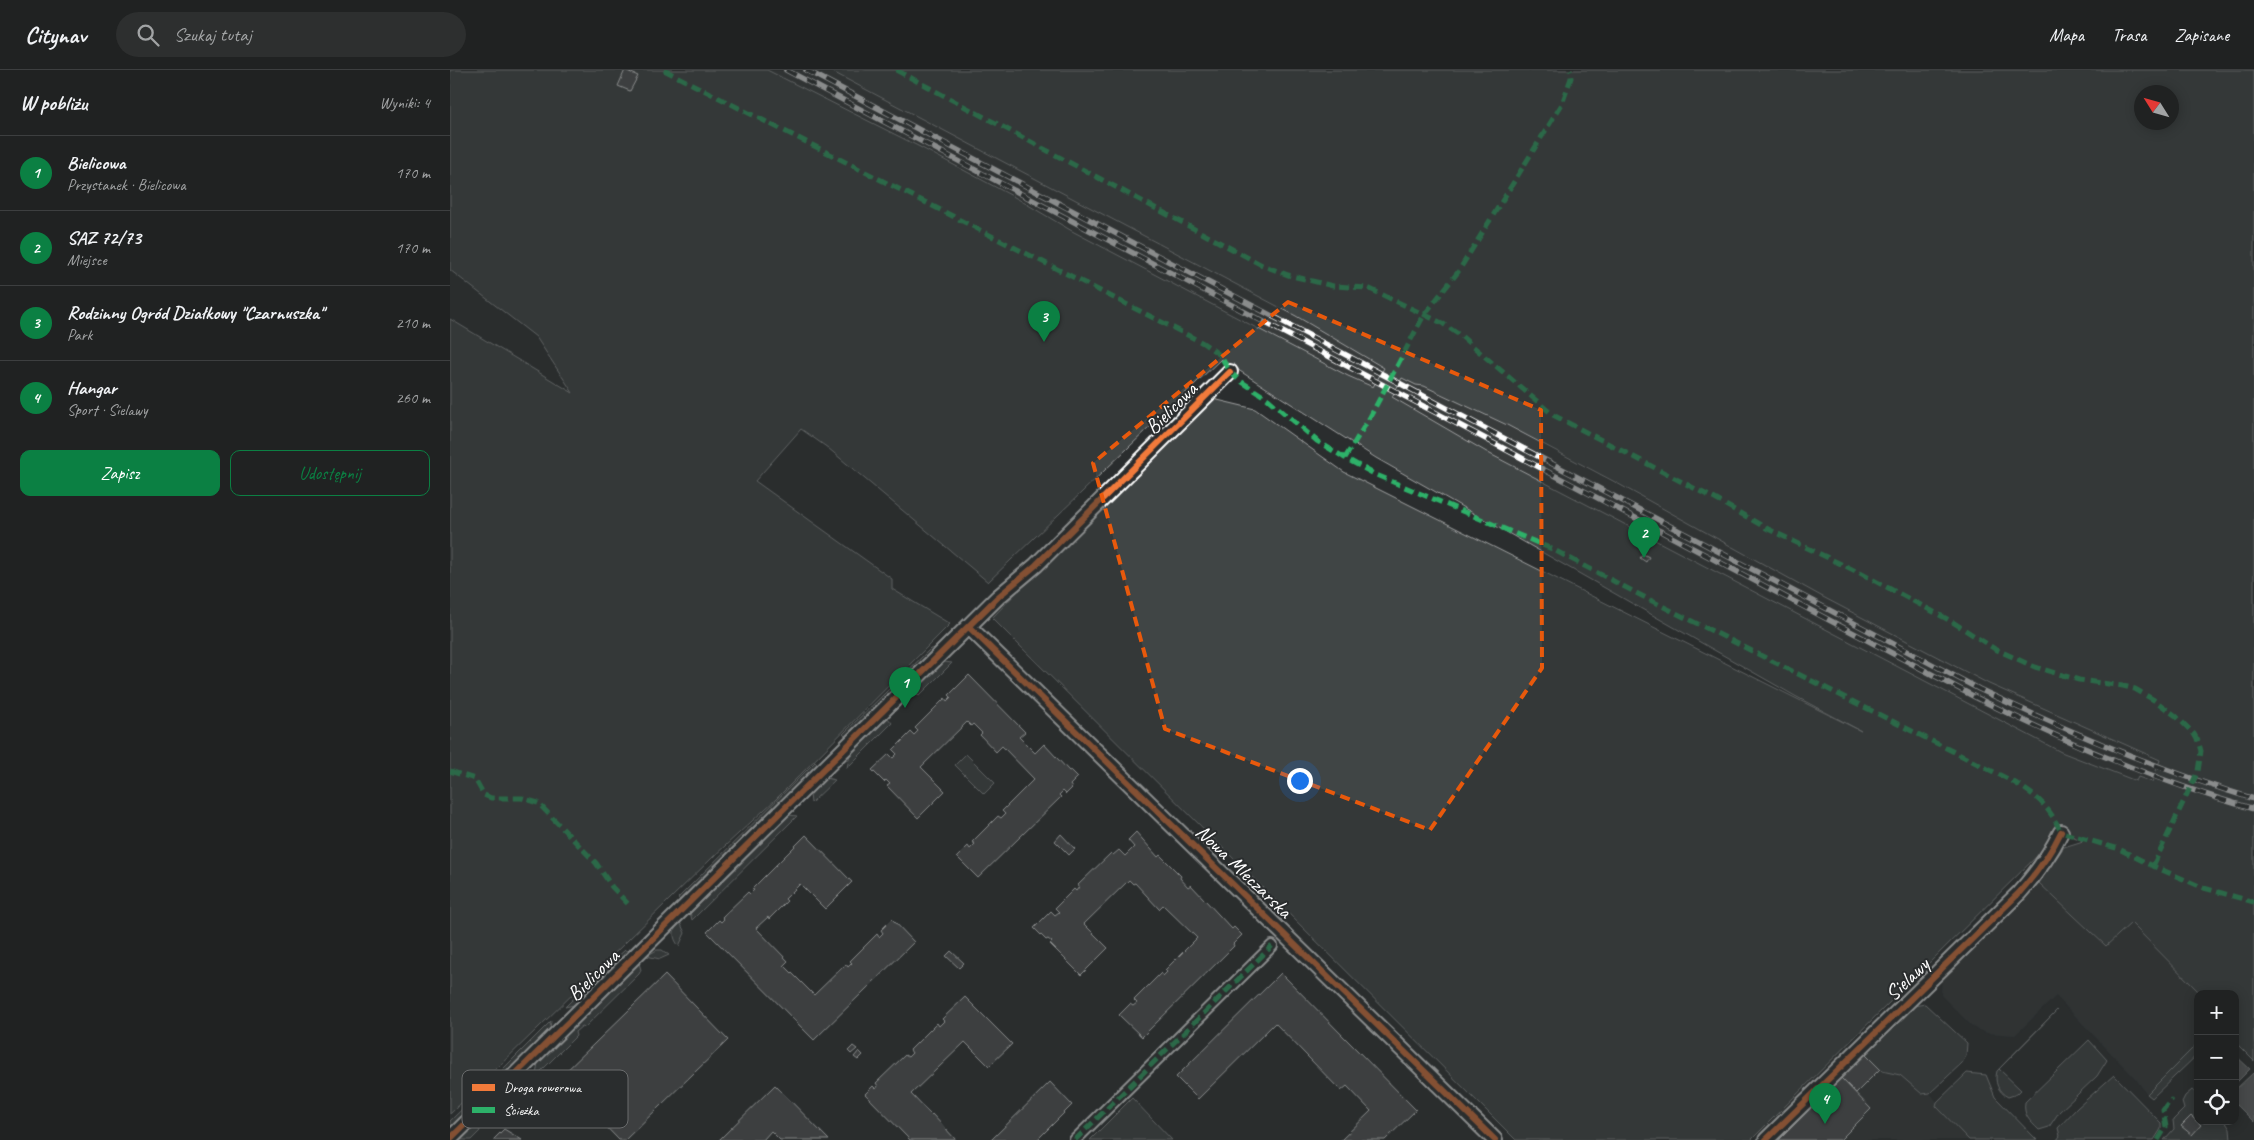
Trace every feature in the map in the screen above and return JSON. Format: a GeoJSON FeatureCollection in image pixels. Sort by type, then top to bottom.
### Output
{"type":"FeatureCollection","features":[{"type":"Feature","properties":{"kind":"street","name":"Bielicowa"},"geometry":{"type":"LineString","coordinates":[[520,1070],[998,597],[1036,565],[1230,372]]}},
{"type":"Feature","properties":{"kind":"street","name":"Nowa Mleczarska"},"geometry":{"type":"LineString","coordinates":[[968,627],[1495,1140]]}},
{"type":"Feature","properties":{"kind":"street","name":"Sielawy"},"geometry":{"type":"LineString","coordinates":[[1766,1140],[2019,893],[2052,851],[2061,832]]}},
{"type":"Feature","properties":{"kind":"street"},"geometry":{"type":"LineString","coordinates":[[1075,1140],[1272,946]]}},
{"type":"Feature","properties":{"kind":"street","name":"Bielicowa"},"geometry":{"type":"LineString","coordinates":[[450,1139],[462,1127]]}},
{"type":"Feature","properties":{"kind":"highlighted area"},"geometry":{"type":"Polygon","coordinates":[[[1288,302],[1541,410],[1542,668],[1430,830],[1165,729],[1093,463],[1288,302]]]}},
{"type":"Feature","properties":{"kind":"shaded area"},"geometry":{"type":"Polygon","coordinates":[[[450,70],[767,70],[920,147],[1018,199],[1072,231],[1348,376],[1373,387],[1384,368],[1296,316],[829,70],[2254,70],[2254,1061],[2239,1046],[2239,990],[2197,990],[2131,923],[2106,946],[2039,883],[2064,847],[2083,841],[2058,830],[2061,832],[1751,1140],[1516,1140],[992,618],[1205,397],[1255,409],[1344,472],[1861,731],[1795,696],[1376,458],[1221,359],[988,582],[828,448],[801,429],[755,481],[892,579],[892,589],[950,624],[776,799],[713,857],[495,1070],[462,1070],[462,1102],[450,1114],[450,319],[573,393],[536,337],[450,270],[450,70]],[[1402,378],[1392,397],[1490,454],[2061,752],[2136,781],[2138,777],[2152,782],[2160,760],[1989,684],[1821,596],[1613,481],[1507,425],[1424,386],[1416,385],[1402,378]]]}},
{"type":"Feature","properties":{"kind":"shaded area"},"geometry":{"type":"Polygon","coordinates":[[[767,70],[829,70],[1296,316],[1384,368],[1374,387],[1348,376],[1072,231],[1018,199],[920,147],[767,70]]]}},
{"type":"Feature","properties":{"kind":"shaded area"},"geometry":{"type":"Polygon","coordinates":[[[1402,378],[1416,385],[1424,386],[1506,425],[1905,639],[2055,713],[2160,760],[2152,783],[2137,781],[2061,752],[1490,454],[1392,397],[1402,378]]]}},
{"type":"Feature","properties":{"kind":"shaded area"},"geometry":{"type":"Polygon","coordinates":[[[930,649],[935,649],[846,737],[843,734],[930,649]]]}},
{"type":"Feature","properties":{"kind":"shaded area"},"geometry":{"type":"Polygon","coordinates":[[[944,662],[952,663],[919,696],[915,691],[944,662]]]}},
{"type":"Feature","properties":{"kind":"shaded area"},"geometry":{"type":"Polygon","coordinates":[[[887,717],[892,723],[847,768],[850,754],[887,717]]]}},
{"type":"Feature","properties":{"kind":"shaded area"},"geometry":{"type":"Polygon","coordinates":[[[966,754],[995,783],[984,794],[955,765],[966,754]]]}},
{"type":"Feature","properties":{"kind":"shaded area"},"geometry":{"type":"Polygon","coordinates":[[[815,762],[818,764],[681,901],[678,898],[815,762]]]}},
{"type":"Feature","properties":{"kind":"shaded area"},"geometry":{"type":"Polygon","coordinates":[[[826,778],[835,780],[811,803],[810,794],[826,778]]]}},
{"type":"Feature","properties":{"kind":"shaded area"},"geometry":{"type":"Polygon","coordinates":[[[789,815],[797,816],[692,920],[690,912],[789,815]]]}},
{"type":"Feature","properties":{"kind":"shaded area"},"geometry":{"type":"Polygon","coordinates":[[[2039,883],[2106,946],[2131,923],[2197,990],[2194,990],[2194,1047],[2147,1094],[2136,1079],[2056,996],[2015,1035],[1987,1033],[1971,1025],[1941,995],[1942,980],[2039,883]]]}},
{"type":"Feature","properties":{"kind":"shaded area"},"geometry":{"type":"Polygon","coordinates":[[[680,922],[685,933],[679,946],[674,934],[675,928],[680,922]]]}},
{"type":"Feature","properties":{"kind":"shaded area"},"geometry":{"type":"Polygon","coordinates":[[[625,950],[629,952],[574,1005],[565,1007],[590,982],[599,978],[603,970],[625,950]]]}},
{"type":"Feature","properties":{"kind":"shaded area"},"geometry":{"type":"Polygon","coordinates":[[[657,950],[662,950],[669,955],[660,959],[646,956],[657,950]]]}},
{"type":"Feature","properties":{"kind":"shaded area"},"geometry":{"type":"Polygon","coordinates":[[[639,963],[641,970],[639,974],[585,1027],[582,1026],[575,1032],[576,1036],[542,1070],[537,1070],[538,1062],[639,963]]]}},
{"type":"Feature","properties":{"kind":"shaded area"},"geometry":{"type":"Polygon","coordinates":[[[1925,1004],[1967,1043],[1966,1056],[1962,1063],[1930,1093],[1922,1094],[1900,1075],[1882,1071],[1866,1055],[1780,1140],[1775,1140],[1905,1012],[1914,1006],[1925,1004]]]}},
{"type":"Feature","properties":{"kind":"shaded area"},"geometry":{"type":"Polygon","coordinates":[[[2057,1010],[1999,1069],[2021,1090],[2017,1094],[2008,1097],[1998,1086],[1996,1079],[1997,1071],[2057,1010]]]}},
{"type":"Feature","properties":{"kind":"shaded area"},"geometry":{"type":"Polygon","coordinates":[[[551,1021],[550,1029],[509,1070],[503,1069],[551,1021]]]}},
{"type":"Feature","properties":{"kind":"shaded area"},"geometry":{"type":"Polygon","coordinates":[[[2089,1040],[2107,1060],[2097,1076],[2059,1112],[2049,1127],[2039,1130],[2026,1115],[2025,1102],[2089,1040]]]}},
{"type":"Feature","properties":{"kind":"shaded area"},"geometry":{"type":"Polygon","coordinates":[[[2194,1047],[2194,1058],[2152,1098],[2147,1094],[2194,1047]]]}},
{"type":"Feature","properties":{"kind":"shaded area"},"geometry":{"type":"Polygon","coordinates":[[[1866,1055],[1882,1071],[1900,1075],[1922,1094],[1930,1093],[1937,1102],[1936,1106],[1969,1140],[1780,1140],[1866,1055]]]}},
{"type":"Feature","properties":{"kind":"shaded area"},"geometry":{"type":"Polygon","coordinates":[[[2239,1059],[2250,1069],[2239,1080],[2239,1059]]]}},
{"type":"Feature","properties":{"kind":"shaded area"},"geometry":{"type":"Polygon","coordinates":[[[1967,1073],[1986,1075],[1995,1097],[2037,1140],[1969,1140],[1936,1106],[1937,1102],[1967,1073]]]}},
{"type":"Feature","properties":{"kind":"shaded area"},"geometry":{"type":"Polygon","coordinates":[[[2254,1074],[2254,1122],[2239,1107],[2239,1086],[2254,1074]]]}},
{"type":"Feature","properties":{"kind":"shaded area"},"geometry":{"type":"Polygon","coordinates":[[[2114,1075],[2161,1123],[2161,1129],[2154,1140],[2057,1140],[2060,1136],[2058,1128],[2114,1075]]]}},
{"type":"Feature","properties":{"kind":"shaded area"},"geometry":{"type":"Polygon","coordinates":[[[2192,1090],[2194,1091],[2194,1125],[2228,1125],[2230,1129],[2231,1140],[2164,1140],[2174,1129],[2173,1120],[2184,1109],[2182,1102],[2185,1096],[2192,1090]]]}},
{"type":"Feature","properties":{"kind":"shaded area"},"geometry":{"type":"Polygon","coordinates":[[[1132,1098],[1172,1140],[1090,1140],[1132,1098]]]}},
{"type":"Feature","properties":{"kind":"shaded area"},"geometry":{"type":"Polygon","coordinates":[[[462,1109],[462,1116],[450,1128],[450,1121],[462,1109]]]}},
{"type":"Feature","properties":{"kind":"shaded area"},"geometry":{"type":"Polygon","coordinates":[[[471,1128],[479,1128],[480,1131],[471,1140],[459,1140],[471,1128]]]}},
{"type":"Feature","properties":{"kind":"building"},"geometry":{"type":"Polygon","coordinates":[[[625,70],[638,76],[630,91],[618,86],[625,70]]]}},
{"type":"Feature","properties":{"kind":"building"},"geometry":{"type":"Polygon","coordinates":[[[1643,554],[1649,557],[1646,562],[1640,558],[1643,554]]]}},
{"type":"Feature","properties":{"kind":"building"},"geometry":{"type":"Polygon","coordinates":[[[969,675],[1025,732],[1019,737],[1035,753],[1044,744],[1069,771],[1071,770],[1078,777],[1070,785],[1072,788],[1066,794],[1063,791],[1059,795],[1061,797],[978,878],[957,857],[968,846],[970,849],[975,844],[972,842],[998,816],[1001,818],[1005,814],[1002,811],[1034,779],[1002,746],[996,752],[980,735],[982,733],[973,724],[971,726],[967,722],[921,767],[945,791],[918,818],[887,786],[890,784],[886,780],[884,782],[872,770],[889,754],[893,758],[897,754],[893,750],[911,732],[914,735],[918,731],[915,728],[945,698],[947,701],[951,697],[949,695],[969,675]]]}},
{"type":"Feature","properties":{"kind":"building"},"geometry":{"type":"Polygon","coordinates":[[[1136,832],[1158,857],[1160,855],[1181,876],[1180,878],[1188,887],[1191,885],[1232,929],[1234,927],[1242,935],[1233,944],[1234,946],[1142,1037],[1119,1015],[1130,1004],[1133,1006],[1137,1003],[1134,1000],[1161,973],[1163,976],[1167,972],[1165,970],[1197,938],[1163,905],[1159,909],[1135,883],[1133,884],[1129,880],[1084,924],[1108,948],[1081,975],[1050,944],[1052,942],[1048,939],[1046,940],[1034,928],[1051,911],[1055,915],[1059,912],[1055,908],[1074,889],[1076,891],[1079,887],[1078,885],[1111,853],[1113,855],[1119,850],[1125,856],[1134,847],[1128,840],[1136,832]]]}},
{"type":"Feature","properties":{"kind":"building"},"geometry":{"type":"Polygon","coordinates":[[[1061,834],[1075,849],[1069,855],[1055,841],[1061,834]]]}},
{"type":"Feature","properties":{"kind":"building"},"geometry":{"type":"Polygon","coordinates":[[[806,835],[852,882],[825,909],[800,884],[785,899],[787,901],[769,919],[768,917],[756,928],[788,961],[784,965],[814,995],[846,964],[848,967],[852,963],[850,961],[877,934],[879,937],[883,933],[881,930],[892,919],[914,942],[814,1040],[707,932],[719,920],[721,922],[724,919],[722,917],[748,892],[750,894],[754,890],[752,889],[806,835]]]}},
{"type":"Feature","properties":{"kind":"building"},"geometry":{"type":"Polygon","coordinates":[[[951,951],[964,963],[959,968],[946,956],[951,951]]]}},
{"type":"Feature","properties":{"kind":"building"},"geometry":{"type":"Polygon","coordinates":[[[1281,973],[1416,1110],[1385,1140],[1341,1140],[1371,1111],[1347,1086],[1341,1091],[1275,1023],[1198,1099],[1176,1077],[1281,973]]]}},
{"type":"Feature","properties":{"kind":"building"},"geometry":{"type":"Polygon","coordinates":[[[665,975],[728,1040],[625,1140],[619,1140],[607,1128],[628,1128],[628,1070],[567,1070],[665,975]]]}},
{"type":"Feature","properties":{"kind":"building"},"geometry":{"type":"Polygon","coordinates":[[[965,997],[1012,1044],[989,1066],[965,1042],[911,1094],[956,1140],[910,1140],[865,1094],[873,1086],[876,1089],[878,1086],[876,1083],[905,1055],[908,1057],[912,1053],[910,1050],[937,1023],[939,1026],[944,1021],[942,1019],[965,997]]]}},
{"type":"Feature","properties":{"kind":"building"},"geometry":{"type":"Polygon","coordinates":[[[853,1046],[857,1049],[851,1054],[848,1051],[853,1046]]]}},
{"type":"Feature","properties":{"kind":"building"},"geometry":{"type":"Polygon","coordinates":[[[859,1051],[863,1055],[858,1060],[854,1057],[859,1051]]]}},
{"type":"Feature","properties":{"kind":"building"},"geometry":{"type":"Polygon","coordinates":[[[1865,1054],[1880,1069],[1856,1093],[1841,1078],[1865,1054]]]}},
{"type":"Feature","properties":{"kind":"building"},"geometry":{"type":"Polygon","coordinates":[[[1841,1078],[1871,1109],[1840,1140],[1779,1140],[1841,1078]]]}},
{"type":"Feature","properties":{"kind":"building"},"geometry":{"type":"Polygon","coordinates":[[[1050,1082],[1072,1105],[1037,1140],[991,1140],[1050,1082]]]}},
{"type":"Feature","properties":{"kind":"building"},"geometry":{"type":"Polygon","coordinates":[[[775,1085],[829,1140],[780,1140],[771,1131],[763,1140],[719,1140],[775,1085]]]}},
{"type":"Feature","properties":{"kind":"building"},"geometry":{"type":"Polygon","coordinates":[[[2191,1116],[2194,1119],[2194,1125],[2201,1125],[2192,1135],[2181,1126],[2191,1116]]]}},
{"type":"Feature","properties":{"kind":"building"},"geometry":{"type":"Polygon","coordinates":[[[504,1129],[522,1140],[493,1140],[504,1129]]]}},
{"type":"Feature","properties":{"kind":"railway"},"geometry":{"type":"LineString","coordinates":[[786,70],[1975,697],[2043,730],[2112,760],[2147,774],[2254,809]]}},
{"type":"Feature","properties":{"kind":"railway"},"geometry":{"type":"LineString","coordinates":[[806,70],[1979,689],[2149,763],[2254,799]]}},
{"type":"Feature","properties":{"kind":"marked path"},"geometry":{"type":"LineString","coordinates":[[664,70],[1203,343],[1220,355],[1230,372],[1239,380],[1268,399],[1317,441],[1374,474],[1552,549],[2012,781],[2029,792],[2047,808],[2061,832],[2119,849],[2204,888],[2254,902]]}},
{"type":"Feature","properties":{"kind":"marked path"},"geometry":{"type":"LineString","coordinates":[[896,70],[1262,265],[1288,275],[1333,286],[1368,288],[1442,323],[1461,336],[1553,415],[1715,499],[1768,529],[1862,574],[1951,621],[1995,649],[2035,667],[2079,680],[2135,689],[2154,700],[2176,716],[2194,734],[2201,751],[2198,771],[2153,866]]}},
{"type":"Feature","properties":{"kind":"marked path"},"geometry":{"type":"LineString","coordinates":[[1345,458],[1370,417],[1424,315],[1458,272],[1562,104],[1571,78],[1570,70]]}},
{"type":"Feature","properties":{"kind":"marked path"},"geometry":{"type":"LineString","coordinates":[[450,771],[475,779],[484,795],[491,798],[522,798],[538,803],[596,863],[612,887],[631,907]]}},
{"type":"Feature","properties":{"kind":"marked path"},"geometry":{"type":"LineString","coordinates":[[1075,1140],[1272,946]]}},
{"type":"Feature","properties":{"kind":"marked path"},"geometry":{"type":"LineString","coordinates":[[2158,1140],[2166,1127],[2163,1110],[2172,1099]]}},
{"type":"Feature","properties":{"kind":"cycle path"},"geometry":{"type":"LineString","coordinates":[[520,1070],[998,597],[1036,565],[1230,372]]}},
{"type":"Feature","properties":{"kind":"cycle path"},"geometry":{"type":"LineString","coordinates":[[969,627],[1495,1140]]}},
{"type":"Feature","properties":{"kind":"cycle path"},"geometry":{"type":"LineString","coordinates":[[1766,1140],[2019,893],[2042,864],[2061,832]]}},
{"type":"Feature","properties":{"kind":"cycle path"},"geometry":{"type":"LineString","coordinates":[[450,1139],[462,1127]]}},
{"type":"Feature","properties":{"kind":"place","name":"Rodzinny Ogród Działkowy \"Czarnuszka\""},"geometry":{"type":"Point","coordinates":[1044,342]}},
{"type":"Feature","properties":{"kind":"place","name":"SAZ 72/73"},"geometry":{"type":"Point","coordinates":[1644,558]}},
{"type":"Feature","properties":{"kind":"place","name":"Bielicowa"},"geometry":{"type":"Point","coordinates":[905,708]}},
{"type":"Feature","properties":{"kind":"place","name":"Hangar"},"geometry":{"type":"Point","coordinates":[1825,1124]}}]}
